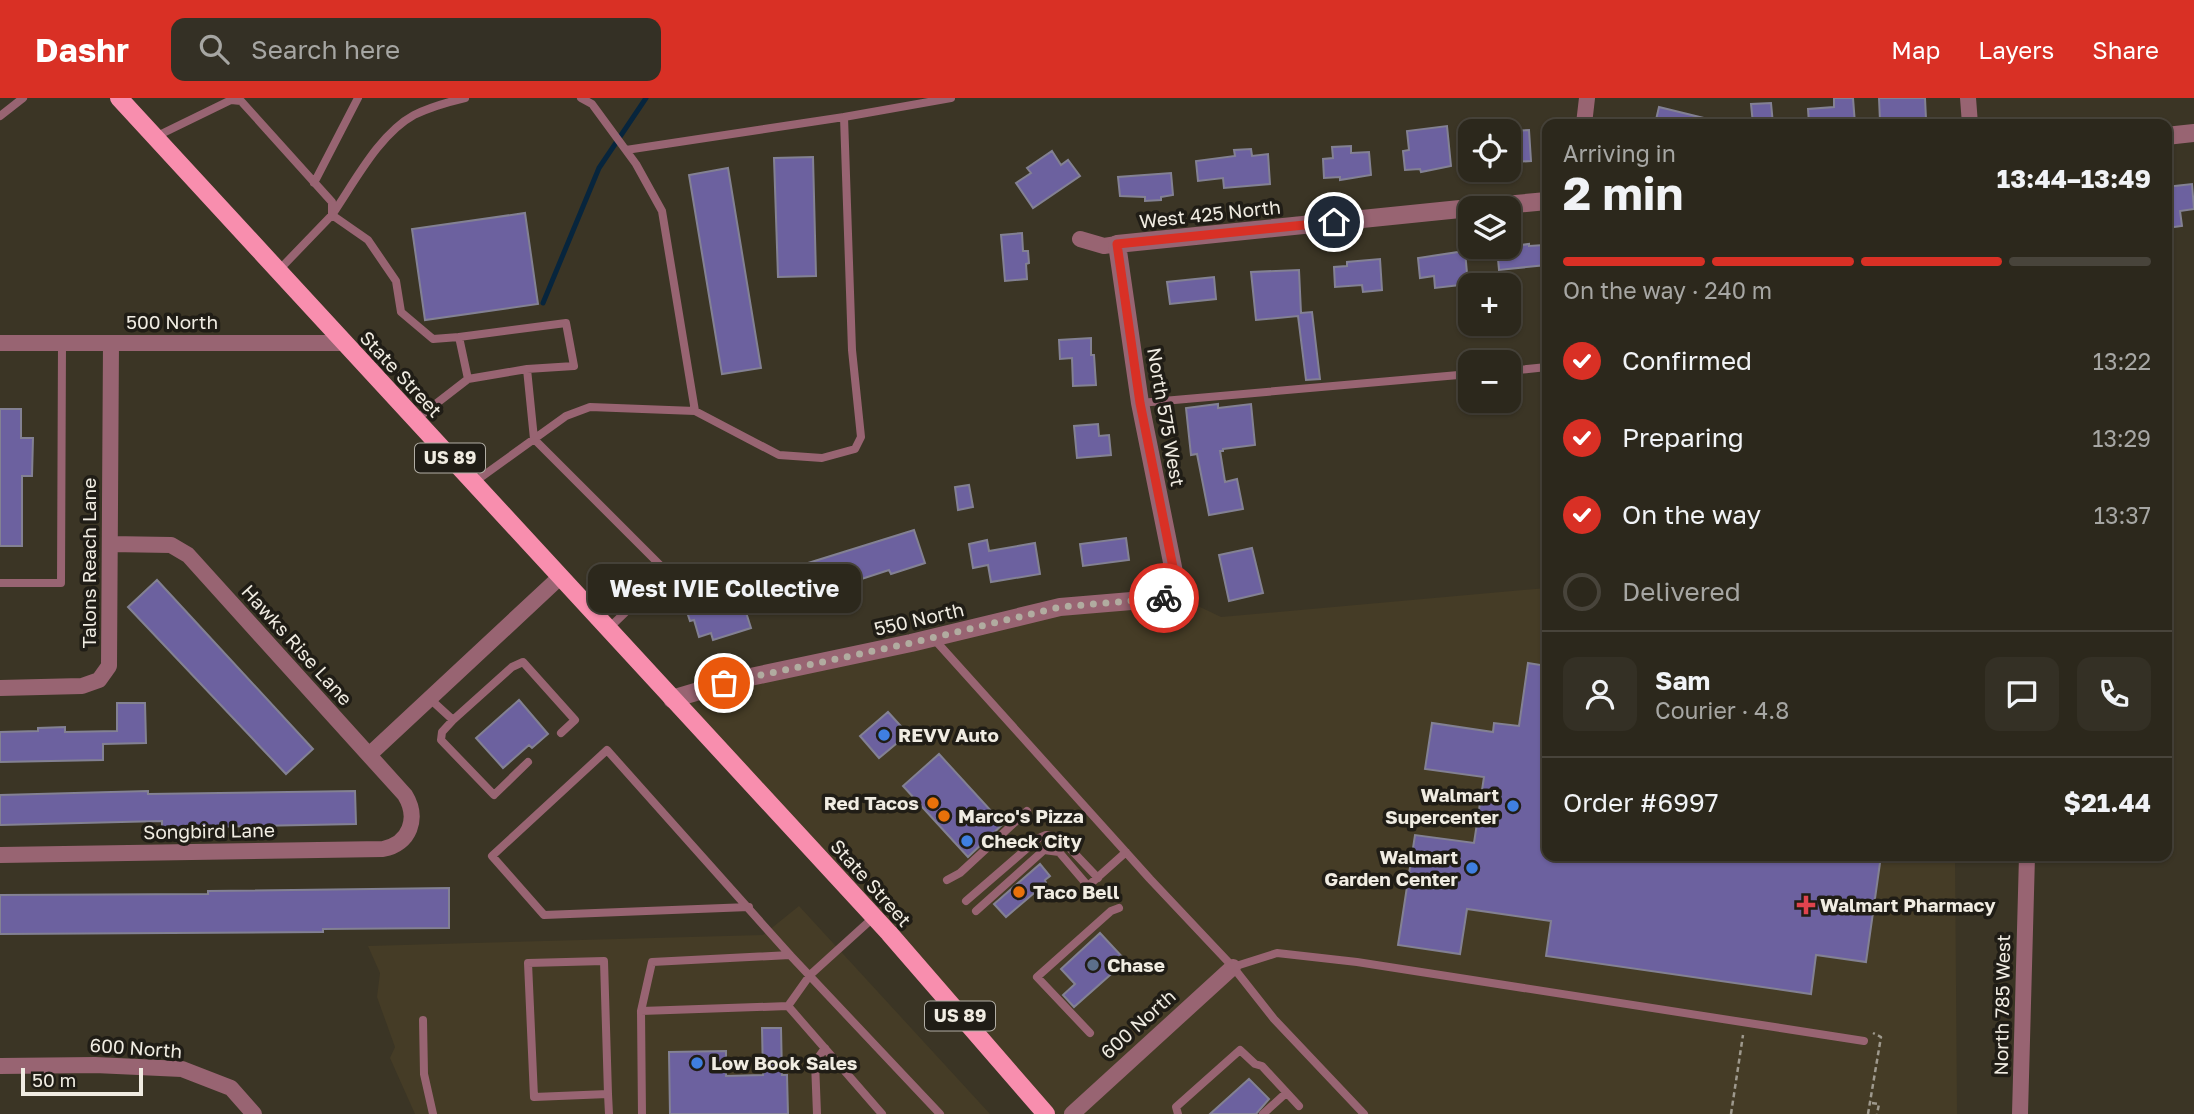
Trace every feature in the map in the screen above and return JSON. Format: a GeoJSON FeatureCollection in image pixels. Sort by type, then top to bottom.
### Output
{"type":"FeatureCollection","features":[{"type":"Feature","properties":{"kind":"main road","name":"State Street"},"geometry":{"type":"LineString","coordinates":[[120,98],[874,917],[1046,1114]]}},
{"type":"Feature","properties":{"kind":"street"},"geometry":{"type":"LineString","coordinates":[[1585,119],[1587,98]]}},
{"type":"Feature","properties":{"kind":"street"},"geometry":{"type":"LineString","coordinates":[[1968,98],[1970,119]]}},
{"type":"Feature","properties":{"kind":"street"},"geometry":{"type":"LineString","coordinates":[[2172,135],[2194,133]]}},
{"type":"Feature","properties":{"kind":"street","name":"West 425 North"},"geometry":{"type":"LineString","coordinates":[[1521,203],[1542,201]]}},
{"type":"Feature","properties":{"kind":"street","name":"West 425 North"},"geometry":{"type":"LineString","coordinates":[[1080,239],[1104,246],[1458,209]]}},
{"type":"Feature","properties":{"kind":"street","name":"North 575 West"},"geometry":{"type":"LineString","coordinates":[[1117,244],[1140,403],[1179,597]]}},
{"type":"Feature","properties":{"kind":"street","name":"500 North"},"geometry":{"type":"LineString","coordinates":[[0,343],[344,343]]}},
{"type":"Feature","properties":{"kind":"street","name":"Talons Reach Lane"},"geometry":{"type":"LineString","coordinates":[[0,688],[91,684],[105,673],[110,658],[111,343]]}},
{"type":"Feature","properties":{"kind":"street","name":"Hawks Rise Lane"},"geometry":{"type":"LineString","coordinates":[[110,544],[163,544],[183,551],[410,803],[410,830]]}},
{"type":"Feature","properties":{"kind":"street"},"geometry":{"type":"LineString","coordinates":[[369,755],[560,577]]}},
{"type":"Feature","properties":{"kind":"street","name":"550 North"},"geometry":{"type":"LineString","coordinates":[[672,699],[736,680],[932,638],[1060,607],[1179,597]]}},
{"type":"Feature","properties":{"kind":"street","name":"Songbird Lane"},"geometry":{"type":"LineString","coordinates":[[0,855],[383,849],[397,844],[410,830]]}},
{"type":"Feature","properties":{"kind":"street","name":"North 785 West"},"geometry":{"type":"LineString","coordinates":[[2020,1114],[2027,861]]}},
{"type":"Feature","properties":{"kind":"street","name":"600 North"},"geometry":{"type":"LineString","coordinates":[[1072,1114],[1233,967]]}},
{"type":"Feature","properties":{"kind":"street","name":"600 North"},"geometry":{"type":"LineString","coordinates":[[0,1066],[95,1065],[181,1069],[231,1088],[254,1114]]}},
{"type":"Feature","properties":{"kind":"lane"},"geometry":{"type":"LineString","coordinates":[[0,116],[23,98]]}},
{"type":"Feature","properties":{"kind":"lane"},"geometry":{"type":"LineString","coordinates":[[314,183],[358,98]]}},
{"type":"Feature","properties":{"kind":"lane"},"geometry":{"type":"LineString","coordinates":[[278,271],[332,215],[386,137],[412,116],[466,98]]}},
{"type":"Feature","properties":{"kind":"lane"},"geometry":{"type":"LineString","coordinates":[[581,98],[592,104],[626,150],[662,211],[695,411]]}},
{"type":"Feature","properties":{"kind":"lane"},"geometry":{"type":"LineString","coordinates":[[626,150],[951,98]]}},
{"type":"Feature","properties":{"kind":"lane"},"geometry":{"type":"LineString","coordinates":[[155,137],[231,100],[245,99],[332,202],[332,215]]}},
{"type":"Feature","properties":{"kind":"lane"},"geometry":{"type":"LineString","coordinates":[[473,483],[565,416],[590,407],[695,411],[779,455],[822,458],[855,449],[861,437],[852,350],[844,117]]}},
{"type":"Feature","properties":{"kind":"lane"},"geometry":{"type":"LineString","coordinates":[[332,215],[368,240],[396,281],[401,312],[433,339],[565,323],[574,366],[527,369],[468,379],[415,420]]}},
{"type":"Feature","properties":{"kind":"lane"},"geometry":{"type":"LineString","coordinates":[[459,337],[468,379]]}},
{"type":"Feature","properties":{"kind":"lane"},"geometry":{"type":"LineString","coordinates":[[0,583],[61,583],[62,343]]}},
{"type":"Feature","properties":{"kind":"lane"},"geometry":{"type":"LineString","coordinates":[[1521,370],[1542,368]]}},
{"type":"Feature","properties":{"kind":"lane"},"geometry":{"type":"LineString","coordinates":[[527,369],[534,439],[667,572],[608,629]]}},
{"type":"Feature","properties":{"kind":"lane"},"geometry":{"type":"LineString","coordinates":[[1140,403],[1458,375]]}},
{"type":"Feature","properties":{"kind":"lane"},"geometry":{"type":"LineString","coordinates":[[932,638],[1233,967],[1274,1019],[1364,1114]]}},
{"type":"Feature","properties":{"kind":"lane"},"geometry":{"type":"LineString","coordinates":[[528,762],[494,796],[441,740],[442,732],[512,667],[523,662],[575,720],[561,733]]}},
{"type":"Feature","properties":{"kind":"lane"},"geometry":{"type":"LineString","coordinates":[[429,698],[453,720]]}},
{"type":"Feature","properties":{"kind":"lane"},"geometry":{"type":"LineString","coordinates":[[749,907],[544,915],[492,856],[607,750],[749,907],[790,956],[940,1114]]}},
{"type":"Feature","properties":{"kind":"lane"},"geometry":{"type":"LineString","coordinates":[[947,880],[960,873],[1027,811]]}},
{"type":"Feature","properties":{"kind":"lane"},"geometry":{"type":"LineString","coordinates":[[966,901],[1039,838],[1046,835],[1059,837],[1098,878]]}},
{"type":"Feature","properties":{"kind":"lane"},"geometry":{"type":"LineString","coordinates":[[975,911],[1044,850],[1059,852],[1088,886],[1126,852]]}},
{"type":"Feature","properties":{"kind":"lane"},"geometry":{"type":"LineString","coordinates":[[1090,1033],[1037,977],[1111,911],[1119,908]]}},
{"type":"Feature","properties":{"kind":"lane"},"geometry":{"type":"LineString","coordinates":[[788,1006],[810,975],[874,917]]}},
{"type":"Feature","properties":{"kind":"lane"},"geometry":{"type":"LineString","coordinates":[[1233,967],[1277,953],[1317,957],[1864,1041]]}},
{"type":"Feature","properties":{"kind":"lane"},"geometry":{"type":"LineString","coordinates":[[642,1114],[641,1010],[652,962],[790,956]]}},
{"type":"Feature","properties":{"kind":"lane"},"geometry":{"type":"LineString","coordinates":[[608,1094],[534,1097],[528,962],[604,961],[609,1114]]}},
{"type":"Feature","properties":{"kind":"lane"},"geometry":{"type":"LineString","coordinates":[[641,1010],[788,1006]]}},
{"type":"Feature","properties":{"kind":"lane"},"geometry":{"type":"LineString","coordinates":[[788,1006],[882,1114]]}},
{"type":"Feature","properties":{"kind":"lane"},"geometry":{"type":"LineString","coordinates":[[423,1020],[424,1074],[433,1114]]}},
{"type":"Feature","properties":{"kind":"lane"},"geometry":{"type":"LineString","coordinates":[[817,1114],[815,1062],[825,1048]]}},
{"type":"Feature","properties":{"kind":"lane"},"geometry":{"type":"LineString","coordinates":[[1178,1114],[1176,1107],[1240,1050],[1255,1064],[1262,1066],[1298,1106]]}},
{"type":"Feature","properties":{"kind":"lane"},"geometry":{"type":"LineString","coordinates":[[1263,1114],[1286,1093]]}},
{"type":"Feature","properties":{"kind":"path"},"geometry":{"type":"LineString","coordinates":[[1731,1114],[1745,1021]]}},
{"type":"Feature","properties":{"kind":"path"},"geometry":{"type":"LineString","coordinates":[[1866,1030],[1881,1037],[1868,1114]]}},
{"type":"Feature","properties":{"kind":"path"},"geometry":{"type":"LineString","coordinates":[[1870,1102],[1879,1104],[1877,1114]]}},
{"type":"Feature","properties":{"kind":"shaded area"},"geometry":{"type":"Polygon","coordinates":[[[1542,588],[1542,861],[1955,861],[1957,1114],[1047,1114],[672,699],[1060,607],[1179,597],[1221,617],[1542,588]]]}},
{"type":"Feature","properties":{"kind":"shaded area"},"geometry":{"type":"Polygon","coordinates":[[[799,906],[990,1114],[415,1114],[390,1058],[395,1047],[377,997],[380,973],[368,946],[763,935],[799,906]]]}},
{"type":"Feature","properties":{"kind":"building"},"geometry":{"type":"Polygon","coordinates":[[[1834,98],[1853,98],[1855,119],[1809,119],[1808,109],[1834,107],[1834,98]]]}},
{"type":"Feature","properties":{"kind":"building"},"geometry":{"type":"Polygon","coordinates":[[[1879,98],[1925,98],[1926,119],[1880,119],[1879,98]]]}},
{"type":"Feature","properties":{"kind":"building"},"geometry":{"type":"Polygon","coordinates":[[[1771,103],[1773,119],[1752,119],[1751,104],[1771,103]]]}},
{"type":"Feature","properties":{"kind":"building"},"geometry":{"type":"Polygon","coordinates":[[[1659,107],[1708,119],[1656,119],[1659,107]]]}},
{"type":"Feature","properties":{"kind":"building"},"geometry":{"type":"Polygon","coordinates":[[[1447,126],[1451,166],[1421,172],[1420,169],[1405,170],[1403,151],[1409,150],[1407,131],[1447,126]]]}},
{"type":"Feature","properties":{"kind":"building"},"geometry":{"type":"Polygon","coordinates":[[[1521,130],[1529,130],[1531,161],[1521,162],[1521,130]]]}},
{"type":"Feature","properties":{"kind":"building"},"geometry":{"type":"Polygon","coordinates":[[[1351,146],[1351,153],[1369,152],[1371,175],[1340,180],[1340,177],[1324,178],[1323,159],[1333,158],[1332,147],[1351,146]]]}},
{"type":"Feature","properties":{"kind":"building"},"geometry":{"type":"Polygon","coordinates":[[[1251,149],[1252,156],[1268,154],[1270,184],[1224,188],[1223,178],[1198,181],[1196,161],[1235,156],[1234,150],[1251,149]]]}},
{"type":"Feature","properties":{"kind":"building"},"geometry":{"type":"Polygon","coordinates":[[[1052,151],[1061,165],[1068,160],[1080,176],[1033,208],[1016,183],[1031,173],[1027,168],[1052,151]]]}},
{"type":"Feature","properties":{"kind":"building"},"geometry":{"type":"Polygon","coordinates":[[[813,157],[816,276],[778,277],[774,158],[813,157]]]}},
{"type":"Feature","properties":{"kind":"building"},"geometry":{"type":"Polygon","coordinates":[[[728,168],[761,368],[722,374],[689,175],[728,168]]]}},
{"type":"Feature","properties":{"kind":"building"},"geometry":{"type":"Polygon","coordinates":[[[1171,173],[1173,195],[1161,197],[1161,200],[1145,201],[1145,197],[1120,196],[1118,177],[1171,173]]]}},
{"type":"Feature","properties":{"kind":"building"},"geometry":{"type":"Polygon","coordinates":[[[2192,184],[2194,209],[2180,211],[2182,226],[2172,227],[2172,186],[2192,184]]]}},
{"type":"Feature","properties":{"kind":"building"},"geometry":{"type":"Polygon","coordinates":[[[525,213],[538,304],[425,320],[412,229],[525,213]]]}},
{"type":"Feature","properties":{"kind":"building"},"geometry":{"type":"Polygon","coordinates":[[[1022,233],[1023,251],[1028,251],[1027,279],[1005,281],[1001,235],[1022,233]]]}},
{"type":"Feature","properties":{"kind":"building"},"geometry":{"type":"Polygon","coordinates":[[[1521,245],[1542,245],[1542,265],[1499,270],[1498,259],[1521,259],[1521,245]]]}},
{"type":"Feature","properties":{"kind":"building"},"geometry":{"type":"Polygon","coordinates":[[[1458,252],[1458,259],[1466,259],[1467,273],[1458,273],[1458,285],[1435,288],[1434,276],[1420,278],[1418,258],[1458,252]]]}},
{"type":"Feature","properties":{"kind":"building"},"geometry":{"type":"Polygon","coordinates":[[[1380,259],[1382,290],[1363,292],[1362,285],[1335,287],[1334,267],[1347,266],[1347,262],[1380,259]]]}},
{"type":"Feature","properties":{"kind":"building"},"geometry":{"type":"Polygon","coordinates":[[[1299,270],[1301,313],[1312,312],[1320,379],[1306,380],[1298,316],[1256,320],[1251,272],[1299,270]]]}},
{"type":"Feature","properties":{"kind":"building"},"geometry":{"type":"Polygon","coordinates":[[[1214,277],[1216,299],[1170,304],[1167,282],[1214,277]]]}},
{"type":"Feature","properties":{"kind":"building"},"geometry":{"type":"Polygon","coordinates":[[[1091,338],[1096,385],[1073,386],[1072,358],[1060,359],[1059,340],[1091,338]]]}},
{"type":"Feature","properties":{"kind":"building"},"geometry":{"type":"Polygon","coordinates":[[[1218,404],[1218,408],[1251,404],[1255,445],[1220,451],[1225,482],[1237,479],[1243,509],[1209,515],[1197,454],[1191,455],[1186,408],[1218,404]]]}},
{"type":"Feature","properties":{"kind":"building"},"geometry":{"type":"Polygon","coordinates":[[[0,409],[21,409],[21,438],[33,438],[32,476],[22,476],[22,546],[0,546],[0,409]]]}},
{"type":"Feature","properties":{"kind":"building"},"geometry":{"type":"Polygon","coordinates":[[[1098,424],[1099,436],[1109,435],[1111,455],[1077,458],[1074,426],[1098,424]]]}},
{"type":"Feature","properties":{"kind":"building"},"geometry":{"type":"Polygon","coordinates":[[[969,485],[973,507],[958,510],[955,487],[969,485]]]}},
{"type":"Feature","properties":{"kind":"building"},"geometry":{"type":"Polygon","coordinates":[[[914,530],[925,563],[891,574],[889,570],[837,587],[835,583],[798,595],[789,569],[914,530]]]}},
{"type":"Feature","properties":{"kind":"building"},"geometry":{"type":"Polygon","coordinates":[[[1126,538],[1129,560],[1083,566],[1080,544],[1126,538]]]}},
{"type":"Feature","properties":{"kind":"building"},"geometry":{"type":"Polygon","coordinates":[[[987,540],[989,551],[1035,543],[1040,574],[991,582],[988,565],[973,568],[969,544],[987,540]]]}},
{"type":"Feature","properties":{"kind":"building"},"geometry":{"type":"Polygon","coordinates":[[[1252,548],[1263,593],[1229,601],[1219,555],[1252,548]]]}},
{"type":"Feature","properties":{"kind":"building"},"geometry":{"type":"Polygon","coordinates":[[[157,580],[313,749],[286,774],[128,607],[157,580]]]}},
{"type":"Feature","properties":{"kind":"building"},"geometry":{"type":"Polygon","coordinates":[[[738,587],[751,628],[713,640],[711,633],[699,637],[694,620],[690,621],[684,603],[738,587]]]}},
{"type":"Feature","properties":{"kind":"building","name":"Walmart Supercenter"},"geometry":{"type":"Polygon","coordinates":[[[1528,663],[1542,665],[1542,861],[1880,861],[1866,962],[1816,955],[1811,994],[1546,956],[1551,921],[1467,909],[1460,954],[1398,945],[1415,835],[1474,843],[1484,777],[1425,769],[1432,723],[1493,732],[1494,723],[1519,726],[1528,663]]]}},
{"type":"Feature","properties":{"kind":"building"},"geometry":{"type":"Polygon","coordinates":[[[519,700],[548,734],[532,748],[529,745],[503,768],[476,738],[519,700]]]}},
{"type":"Feature","properties":{"kind":"building"},"geometry":{"type":"Polygon","coordinates":[[[117,703],[145,703],[146,743],[103,744],[103,760],[0,762],[0,732],[65,727],[65,732],[117,731],[117,703]]]}},
{"type":"Feature","properties":{"kind":"building","name":"REVV Auto"},"geometry":{"type":"Polygon","coordinates":[[[888,712],[908,734],[879,758],[860,736],[888,712]]]}},
{"type":"Feature","properties":{"kind":"building"},"geometry":{"type":"Polygon","coordinates":[[[939,754],[1003,824],[968,857],[903,786],[939,754]]]}},
{"type":"Feature","properties":{"kind":"building"},"geometry":{"type":"Polygon","coordinates":[[[148,791],[148,794],[355,791],[356,824],[162,828],[162,821],[0,825],[0,795],[148,791]]]}},
{"type":"Feature","properties":{"kind":"building","name":"Taco Bell"},"geometry":{"type":"Polygon","coordinates":[[[1040,864],[1050,876],[1045,880],[1046,883],[1006,917],[994,904],[1040,864]]]}},
{"type":"Feature","properties":{"kind":"building"},"geometry":{"type":"Polygon","coordinates":[[[449,888],[449,928],[323,929],[323,932],[0,934],[0,895],[208,894],[208,891],[449,888]]]}},
{"type":"Feature","properties":{"kind":"building","name":"Chase"},"geometry":{"type":"Polygon","coordinates":[[[1100,933],[1126,961],[1074,1007],[1063,995],[1075,984],[1061,969],[1100,933]]]}},
{"type":"Feature","properties":{"kind":"building","name":"Low Book Sales"},"geometry":{"type":"Polygon","coordinates":[[[762,1028],[781,1028],[782,1075],[787,1075],[788,1114],[670,1114],[669,1052],[726,1051],[726,1076],[763,1075],[762,1028]]]}},
{"type":"Feature","properties":{"kind":"building"},"geometry":{"type":"Polygon","coordinates":[[[1249,1079],[1269,1099],[1256,1114],[1210,1114],[1249,1079]]]}},
{"type":"Feature","properties":{"kind":"waterway"},"geometry":{"type":"LineString","coordinates":[[543,303],[599,168],[646,98]]}},
{"type":"Feature","properties":{"kind":"way so far"},"geometry":{"type":"LineString","coordinates":[[724,683],[911,643],[1060,607],[1164,598]]}},
{"type":"Feature","properties":{"kind":"place","name":"West IVIE Collective"},"geometry":{"type":"Point","coordinates":[724,683]}},
{"type":"Feature","properties":{"kind":"place","name":"REVV Auto"},"geometry":{"type":"Point","coordinates":[884,735]}},
{"type":"Feature","properties":{"kind":"place","name":"Red Tacos"},"geometry":{"type":"Point","coordinates":[933,803]}},
{"type":"Feature","properties":{"kind":"place","name":"Walmart Supercenter"},"geometry":{"type":"Point","coordinates":[1513,806]}},
{"type":"Feature","properties":{"kind":"place","name":"Marco's Pizza"},"geometry":{"type":"Point","coordinates":[944,816]}},
{"type":"Feature","properties":{"kind":"place","name":"Check City"},"geometry":{"type":"Point","coordinates":[967,841]}},
{"type":"Feature","properties":{"kind":"place","name":"Walmart Garden Center"},"geometry":{"type":"Point","coordinates":[1472,868]}},
{"type":"Feature","properties":{"kind":"place","name":"Taco Bell"},"geometry":{"type":"Point","coordinates":[1019,892]}},
{"type":"Feature","properties":{"kind":"place","name":"Walmart Pharmacy"},"geometry":{"type":"Point","coordinates":[1806,905]}},
{"type":"Feature","properties":{"kind":"place","name":"Chase"},"geometry":{"type":"Point","coordinates":[1093,965]}},
{"type":"Feature","properties":{"kind":"place","name":"Low Book Sales"},"geometry":{"type":"Point","coordinates":[697,1063]}},
{"type":"Feature","properties":{"kind":"route"},"geometry":{"type":"LineString","coordinates":[[1164,598],[1179,597],[1140,403],[1117,244],[1334,222]]}}]}
